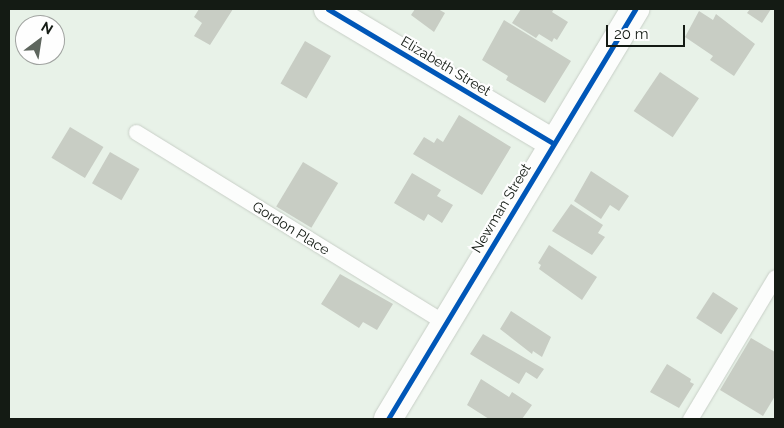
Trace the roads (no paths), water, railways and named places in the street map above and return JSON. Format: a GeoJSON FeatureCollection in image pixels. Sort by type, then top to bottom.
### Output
{"type":"FeatureCollection","features":[{"type":"Feature","properties":{"kind":"street","name":"Elizabeth Street"},"geometry":{"type":"LineString","coordinates":[[328,9],[553,143]]}},
{"type":"Feature","properties":{"kind":"street","name":"Newman Street"},"geometry":{"type":"LineString","coordinates":[[388,419],[553,143],[636,9]]}},
{"type":"Feature","properties":{"kind":"lane","name":"Gordon Place"},"geometry":{"type":"LineString","coordinates":[[136,132],[445,323]]}},
{"type":"Feature","properties":{"kind":"lane"},"geometry":{"type":"LineString","coordinates":[[690,419],[775,277]]}}]}
